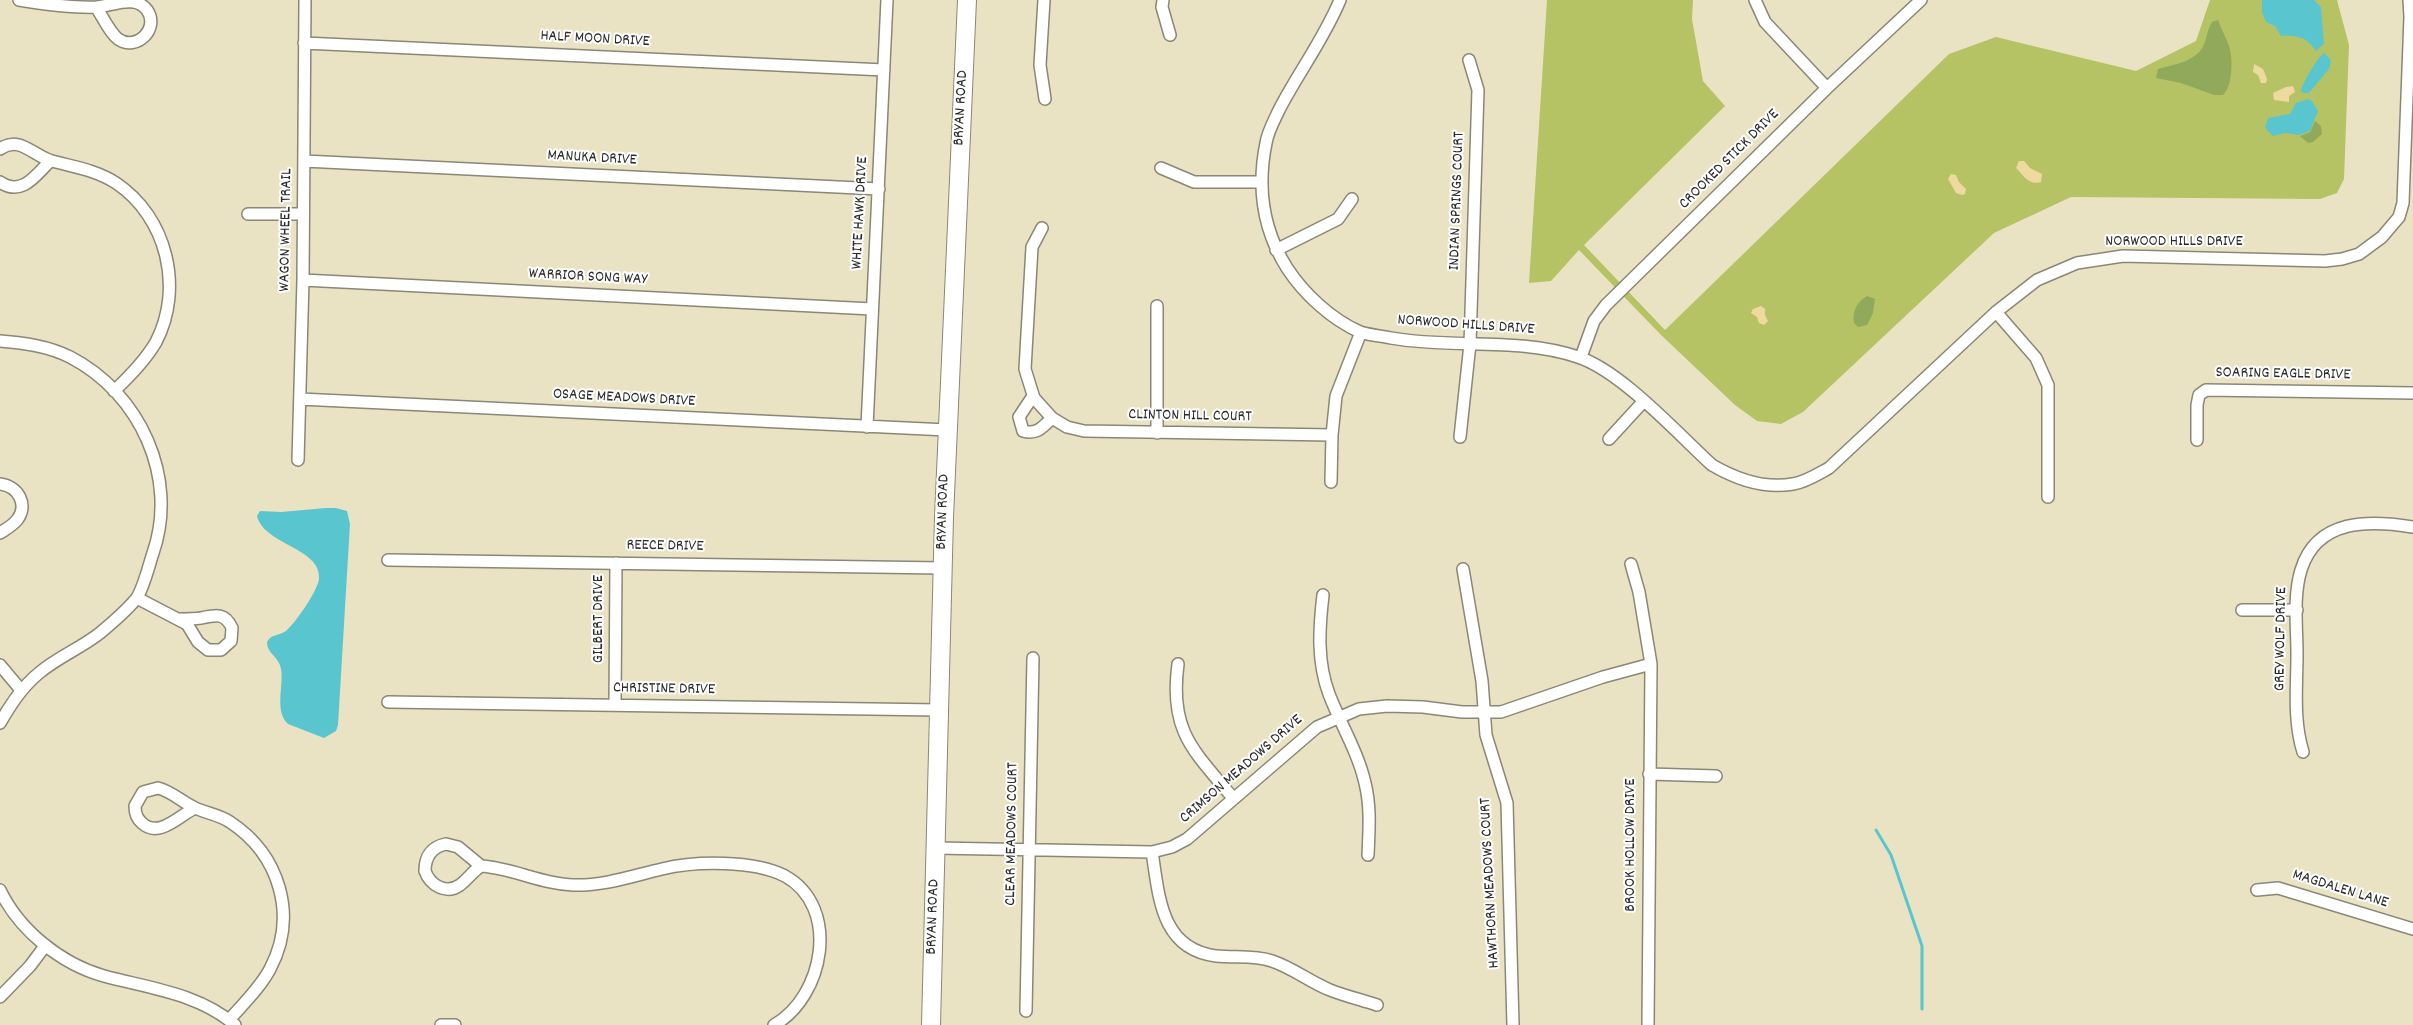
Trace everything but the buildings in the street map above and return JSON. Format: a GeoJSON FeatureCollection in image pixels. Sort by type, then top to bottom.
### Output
{"type":"FeatureCollection","features":[{"type":"Feature","properties":{"kind":"main road","name":"BRYAN ROAD"},"geometry":{"type":"LineString","coordinates":[[931,1025],[942,568],[967,0]]}},
{"type":"Feature","properties":{"kind":"street"},"geometry":{"type":"LineString","coordinates":[[19,0],[96,7],[136,2],[149,13],[151,20],[150,30],[146,36],[135,42],[122,41],[115,36],[96,7]]}},
{"type":"Feature","properties":{"kind":"street","name":"WAGON WHEEL TRAIL"},"geometry":{"type":"LineString","coordinates":[[298,460],[303,280],[305,0]]}},
{"type":"Feature","properties":{"kind":"street","name":"WHITE HAWK DRIVE"},"geometry":{"type":"LineString","coordinates":[[867,427],[888,0]]}},
{"type":"Feature","properties":{"kind":"street"},"geometry":{"type":"LineString","coordinates":[[1044,0],[1040,65],[1045,99]]}},
{"type":"Feature","properties":{"kind":"street"},"geometry":{"type":"LineString","coordinates":[[1162,0],[1162,8],[1170,35]]}},
{"type":"Feature","properties":{"kind":"street","name":"NORWOOD HILLS DRIVE"},"geometry":{"type":"LineString","coordinates":[[1340,0],[1332,18],[1270,129],[1266,142],[1261,182],[1265,216],[1276,250],[1304,290],[1333,316],[1361,332],[1406,340],[1533,347],[1581,357],[1612,373],[1712,465],[1731,476],[1754,483],[1795,484],[1829,468],[1996,312],[2038,280],[2085,261],[2123,256],[2325,261],[2359,254],[2371,247],[2399,217],[2403,203],[2410,26],[2409,0]]}},
{"type":"Feature","properties":{"kind":"street"},"geometry":{"type":"LineString","coordinates":[[1755,0],[1765,22],[1827,88]]}},
{"type":"Feature","properties":{"kind":"street","name":"CROOKED STICK DRIVE"},"geometry":{"type":"LineString","coordinates":[[1581,357],[1594,321],[1606,305],[1827,88],[1921,0]]}},
{"type":"Feature","properties":{"kind":"street","name":"HALF MOON DRIVE"},"geometry":{"type":"LineString","coordinates":[[304,43],[884,70]]}},
{"type":"Feature","properties":{"kind":"street","name":"INDIAN SPRINGS COURT"},"geometry":{"type":"LineString","coordinates":[[1460,437],[1470,344],[1478,90],[1470,60]]}},
{"type":"Feature","properties":{"kind":"street"},"geometry":{"type":"LineString","coordinates":[[0,150],[5,146],[17,144],[50,161],[91,171],[122,188],[136,201],[150,219],[164,249],[170,284],[169,299],[156,342],[145,358],[114,391]]}},
{"type":"Feature","properties":{"kind":"street"},"geometry":{"type":"LineString","coordinates":[[0,182],[11,188],[24,186],[50,161]]}},
{"type":"Feature","properties":{"kind":"street","name":"MANUKA DRIVE"},"geometry":{"type":"LineString","coordinates":[[304,161],[879,189]]}},
{"type":"Feature","properties":{"kind":"street"},"geometry":{"type":"LineString","coordinates":[[1161,168],[1194,182],[1261,182]]}},
{"type":"Feature","properties":{"kind":"street"},"geometry":{"type":"LineString","coordinates":[[1276,250],[1338,219],[1352,199]]}},
{"type":"Feature","properties":{"kind":"street"},"geometry":{"type":"LineString","coordinates":[[248,214],[302,214]]}},
{"type":"Feature","properties":{"kind":"street","name":"CLINTON HILL COURT"},"geometry":{"type":"LineString","coordinates":[[1042,228],[1032,247],[1025,369],[1034,396],[1056,422],[1076,430],[1332,435]]}},
{"type":"Feature","properties":{"kind":"street","name":"WARRIOR SONG WAY"},"geometry":{"type":"LineString","coordinates":[[303,280],[872,309]]}},
{"type":"Feature","properties":{"kind":"street"},"geometry":{"type":"LineString","coordinates":[[1157,306],[1157,433]]}},
{"type":"Feature","properties":{"kind":"street"},"geometry":{"type":"LineString","coordinates":[[1996,312],[2036,358],[2048,385],[2048,497]]}},
{"type":"Feature","properties":{"kind":"street"},"geometry":{"type":"LineString","coordinates":[[1331,482],[1332,435],[1336,396],[1361,332]]}},
{"type":"Feature","properties":{"kind":"street"},"geometry":{"type":"LineString","coordinates":[[0,341],[30,344],[68,356],[96,374],[128,405],[146,436],[153,454],[161,490],[162,518],[137,598],[100,633],[40,672],[21,690],[0,723]]}},
{"type":"Feature","properties":{"kind":"street","name":"SOARING EAGLE DRIVE"},"geometry":{"type":"LineString","coordinates":[[2197,440],[2197,405],[2199,395],[2206,390],[2413,393]]}},
{"type":"Feature","properties":{"kind":"street"},"geometry":{"type":"LineString","coordinates":[[1034,396],[1019,417],[1023,431],[1039,430],[1052,418]]}},
{"type":"Feature","properties":{"kind":"street","name":"OSAGE MEADOWS DRIVE"},"geometry":{"type":"LineString","coordinates":[[300,399],[947,430]]}},
{"type":"Feature","properties":{"kind":"street"},"geometry":{"type":"LineString","coordinates":[[1609,439],[1643,402]]}},
{"type":"Feature","properties":{"kind":"street"},"geometry":{"type":"LineString","coordinates":[[0,484],[17,492],[22,506],[17,520],[0,533]]}},
{"type":"Feature","properties":{"kind":"street","name":"GREY WOLF DRIVE"},"geometry":{"type":"LineString","coordinates":[[2304,752],[2297,732],[2297,610],[2301,571],[2305,559],[2319,540],[2336,529],[2358,523],[2386,523],[2413,527]]}},
{"type":"Feature","properties":{"kind":"street","name":"REECE DRIVE"},"geometry":{"type":"LineString","coordinates":[[388,560],[942,568]]}},
{"type":"Feature","properties":{"kind":"street","name":"GILBERT DRIVE"},"geometry":{"type":"LineString","coordinates":[[615,705],[616,563]]}},
{"type":"Feature","properties":{"kind":"street","name":"BROOK HOLLOW DRIVE"},"geometry":{"type":"LineString","coordinates":[[1631,564],[1640,592],[1650,664],[1648,1025]]}},
{"type":"Feature","properties":{"kind":"street","name":"HAWTHORN MEADOWS COURT"},"geometry":{"type":"LineString","coordinates":[[1463,569],[1482,681],[1486,735],[1507,803],[1513,1025]]}},
{"type":"Feature","properties":{"kind":"street"},"geometry":{"type":"LineString","coordinates":[[1323,595],[1319,643],[1322,669],[1365,780],[1370,813],[1368,855]]}},
{"type":"Feature","properties":{"kind":"street"},"geometry":{"type":"LineString","coordinates":[[137,598],[180,619],[191,627],[198,642],[208,650],[221,650],[231,641],[232,628],[223,616],[215,614],[199,618],[180,619]]}},
{"type":"Feature","properties":{"kind":"street"},"geometry":{"type":"LineString","coordinates":[[2242,610],[2297,610]]}},
{"type":"Feature","properties":{"kind":"street","name":"CLEAR MEADOWS COURT"},"geometry":{"type":"LineString","coordinates":[[1026,1011],[1033,658]]}},
{"type":"Feature","properties":{"kind":"street"},"geometry":{"type":"LineString","coordinates":[[1178,664],[1175,684],[1176,710],[1184,736],[1234,798]]}},
{"type":"Feature","properties":{"kind":"street","name":"CRIMSON MEADOWS DRIVE"},"geometry":{"type":"LineString","coordinates":[[936,848],[1152,852],[1172,847],[1209,822],[1234,798],[1317,727],[1339,716],[1359,709],[1387,706],[1484,713],[1517,708],[1603,677],[1650,664]]}},
{"type":"Feature","properties":{"kind":"street"},"geometry":{"type":"LineString","coordinates":[[0,665],[21,690]]}},
{"type":"Feature","properties":{"kind":"street","name":"CHRISTINE DRIVE"},"geometry":{"type":"LineString","coordinates":[[388,702],[939,710]]}},
{"type":"Feature","properties":{"kind":"street"},"geometry":{"type":"LineString","coordinates":[[1649,774],[1716,776]]}},
{"type":"Feature","properties":{"kind":"street"},"geometry":{"type":"LineString","coordinates":[[0,890],[23,924],[45,946],[88,970],[175,993],[232,1022],[260,985],[277,956],[283,935],[282,898],[278,878],[268,858],[250,837],[229,821],[195,808],[158,788],[143,792],[135,806],[139,820],[145,826],[155,829],[166,825],[195,808]]}},
{"type":"Feature","properties":{"kind":"street"},"geometry":{"type":"LineString","coordinates":[[481,866],[461,884],[451,889],[435,886],[430,882],[425,871],[430,852],[446,844],[458,847],[481,866],[502,869],[544,882],[572,886],[611,883],[664,868],[691,865],[750,866],[785,876],[806,894],[813,904],[817,916],[820,946],[814,974],[801,1001],[774,1025]]}},
{"type":"Feature","properties":{"kind":"street"},"geometry":{"type":"LineString","coordinates":[[1152,852],[1160,906],[1166,923],[1186,944],[1201,953],[1215,956],[1253,957],[1272,961],[1330,990],[1377,1005]]}},
{"type":"Feature","properties":{"kind":"street","name":"MAGDALEN LANE"},"geometry":{"type":"LineString","coordinates":[[2257,890],[2278,888],[2413,929]]}},
{"type":"Feature","properties":{"kind":"street"},"geometry":{"type":"LineString","coordinates":[[0,997],[30,966],[45,946]]}},
{"type":"Feature","properties":{"kind":"street"},"geometry":{"type":"LineString","coordinates":[[441,1025],[455,1025]]}},
{"type":"Feature","properties":{"kind":"green space"},"geometry":{"type":"Polygon","coordinates":[[[1547,0],[1693,0],[1692,19],[1703,81],[1725,106],[1584,245],[1665,330],[1949,54],[1996,37],[2136,71],[2196,41],[2210,0],[2337,0],[2349,45],[2344,179],[2337,193],[2320,199],[2071,197],[1994,233],[1803,412],[1781,424],[1757,421],[1735,405],[1660,334],[1579,250],[1551,281],[1529,283],[1547,0]]]}},
{"type":"Feature","properties":{"kind":"green space"},"geometry":{"type":"Polygon","coordinates":[[[2218,20],[2229,46],[2231,57],[2229,85],[2223,95],[2214,95],[2181,83],[2156,78],[2158,69],[2178,64],[2197,54],[2202,49],[2212,22],[2218,20]]]}},
{"type":"Feature","properties":{"kind":"green space"},"geometry":{"type":"Polygon","coordinates":[[[2315,121],[2321,126],[2322,134],[2313,142],[2308,143],[2300,136],[2310,132],[2315,121]]]}},
{"type":"Feature","properties":{"kind":"green space"},"geometry":{"type":"Polygon","coordinates":[[[1867,296],[1875,299],[1873,313],[1867,325],[1858,327],[1854,323],[1855,311],[1860,301],[1867,296]]]}},
{"type":"Feature","properties":{"kind":"sand"},"geometry":{"type":"Polygon","coordinates":[[[2254,64],[2263,69],[2267,79],[2266,83],[2261,83],[2258,75],[2253,72],[2254,64]]]}},
{"type":"Feature","properties":{"kind":"sand"},"geometry":{"type":"Polygon","coordinates":[[[2293,86],[2295,92],[2289,96],[2289,102],[2274,100],[2273,93],[2293,86]]]}},
{"type":"Feature","properties":{"kind":"sand"},"geometry":{"type":"Polygon","coordinates":[[[2019,161],[2024,161],[2030,168],[2042,174],[2041,182],[2033,182],[2024,177],[2016,168],[2019,161]]]}},
{"type":"Feature","properties":{"kind":"sand"},"geometry":{"type":"Polygon","coordinates":[[[1951,174],[1956,175],[1959,182],[1966,189],[1965,194],[1956,193],[1948,179],[1951,174]]]}},
{"type":"Feature","properties":{"kind":"sand"},"geometry":{"type":"Polygon","coordinates":[[[1761,306],[1765,309],[1768,321],[1764,325],[1759,323],[1757,317],[1751,313],[1753,309],[1761,306]]]}},
{"type":"Feature","properties":{"kind":"water"},"geometry":{"type":"Polygon","coordinates":[[[2262,0],[2314,0],[2321,7],[2324,44],[2316,51],[2301,38],[2281,36],[2275,26],[2266,22],[2262,12],[2262,0]]]}},
{"type":"Feature","properties":{"kind":"water"},"geometry":{"type":"Polygon","coordinates":[[[2324,53],[2331,60],[2329,69],[2309,93],[2303,93],[2301,91],[2302,87],[2307,77],[2324,53]]]}},
{"type":"Feature","properties":{"kind":"water"},"geometry":{"type":"Polygon","coordinates":[[[2308,99],[2312,101],[2318,111],[2310,131],[2299,135],[2285,133],[2273,136],[2265,128],[2268,118],[2290,114],[2296,103],[2308,99]]]}},
{"type":"Feature","properties":{"kind":"water"},"geometry":{"type":"Polygon","coordinates":[[[326,508],[347,511],[350,524],[338,725],[336,731],[324,738],[288,724],[284,719],[280,705],[281,669],[267,642],[286,631],[306,606],[319,579],[317,569],[312,560],[303,553],[270,534],[262,526],[257,516],[260,511],[281,512],[326,508]]]}},
{"type":"Feature","properties":{"kind":"waterway"},"geometry":{"type":"LineString","coordinates":[[1876,830],[1891,855],[1922,946],[1922,1009]]}}]}
